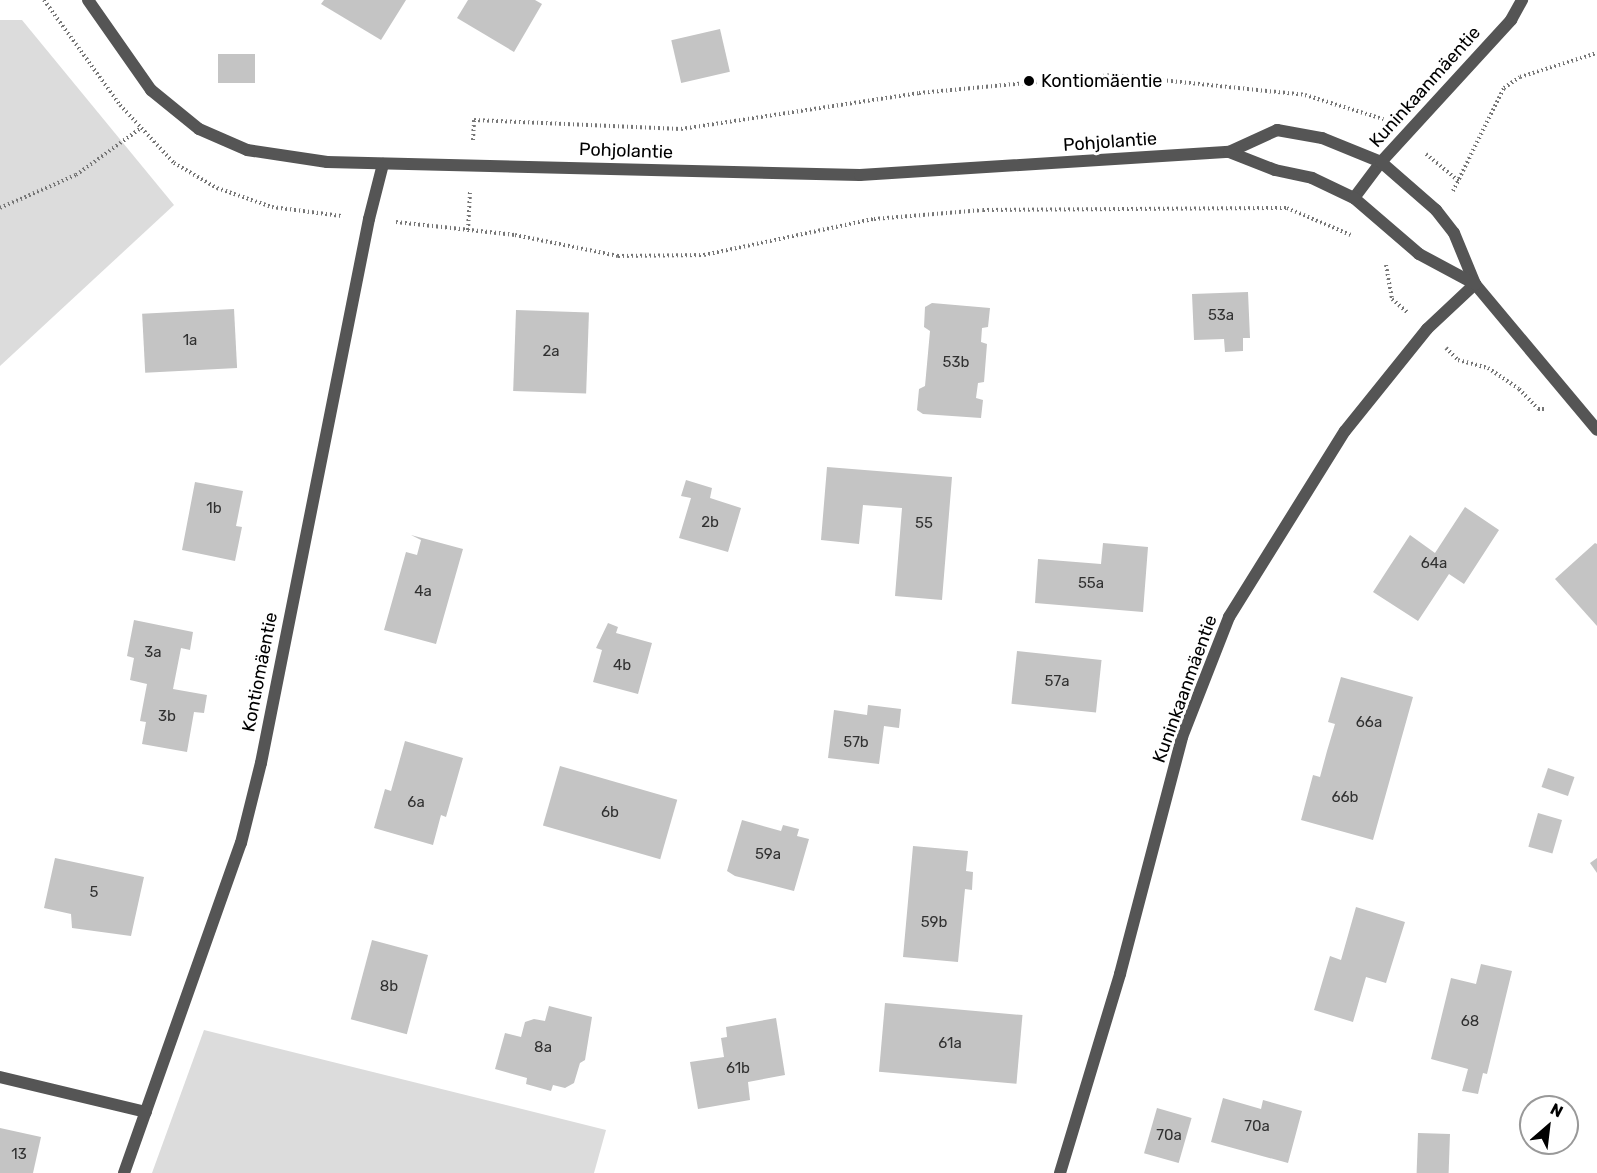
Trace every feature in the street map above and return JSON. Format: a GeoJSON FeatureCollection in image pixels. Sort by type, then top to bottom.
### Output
{"type":"FeatureCollection","features":[{"type":"Feature","properties":{"kind":"street","name":"Pohjolantie"},"geometry":{"type":"LineString","coordinates":[[88,0],[151,90],[200,129],[247,150],[327,162],[860,175],[1229,152],[1277,130],[1322,138],[1381,162],[1436,210],[1454,233],[1475,284],[1597,430]]}},
{"type":"Feature","properties":{"kind":"street","name":"Kuninkaanmäentie"},"geometry":{"type":"LineString","coordinates":[[1354,198],[1381,162],[1511,20],[1522,0]]}},
{"type":"Feature","properties":{"kind":"street","name":"Pohjolantie"},"geometry":{"type":"LineString","coordinates":[[1229,152],[1275,170],[1312,178],[1354,198],[1419,254],[1475,284]]}},
{"type":"Feature","properties":{"kind":"street","name":"Kontiomäentie"},"geometry":{"type":"LineString","coordinates":[[124,1173],[241,843],[263,752],[369,219],[383,164]]}},
{"type":"Feature","properties":{"kind":"street","name":"Kuninkaanmäentie"},"geometry":{"type":"LineString","coordinates":[[1060,1173],[1120,974],[1182,737],[1229,617],[1345,431],[1427,329],[1475,284]]}},
{"type":"Feature","properties":{"kind":"street"},"geometry":{"type":"LineString","coordinates":[[0,1077],[146,1112]]}},
{"type":"Feature","properties":{"kind":"path"},"geometry":{"type":"LineString","coordinates":[[1460,182],[1488,116],[1504,88],[1520,76],[1597,53]]}},
{"type":"Feature","properties":{"kind":"path"},"geometry":{"type":"LineString","coordinates":[[474,120],[681,129],[920,93],[1113,75],[1305,95],[1380,117]]}},
{"type":"Feature","properties":{"kind":"path"},"geometry":{"type":"LineString","coordinates":[[0,208],[76,175],[141,128]]}},
{"type":"Feature","properties":{"kind":"path"},"geometry":{"type":"LineString","coordinates":[[398,223],[514,235],[618,256],[704,255],[874,219],[983,210],[1287,208],[1356,239]]}},
{"type":"Feature","properties":{"kind":"path"},"geometry":{"type":"LineString","coordinates":[[1381,261],[1389,268],[1392,299]]}},
{"type":"Feature","properties":{"kind":"path"},"geometry":{"type":"LineString","coordinates":[[1458,360],[1488,368],[1519,389],[1538,410],[1574,402]]}},
{"type":"Feature","properties":{"kind":"shaded area"},"geometry":{"type":"Polygon","coordinates":[[[0,20],[22,20],[174,205],[0,366],[0,20]]]}},
{"type":"Feature","properties":{"kind":"shaded area"},"geometry":{"type":"Polygon","coordinates":[[[204,1030],[606,1130],[594,1173],[152,1173],[204,1030]]]}},
{"type":"Feature","properties":{"kind":"building"},"geometry":{"type":"Polygon","coordinates":[[[324,0],[406,0],[381,40],[321,4],[324,0]]]}},
{"type":"Feature","properties":{"kind":"building"},"geometry":{"type":"Polygon","coordinates":[[[468,0],[535,0],[542,4],[514,52],[457,18],[468,0]]]}},
{"type":"Feature","properties":{"kind":"building"},"geometry":{"type":"Polygon","coordinates":[[[720,29],[730,72],[681,83],[671,40],[720,29]]]}},
{"type":"Feature","properties":{"kind":"building"},"geometry":{"type":"Polygon","coordinates":[[[218,54],[255,54],[255,83],[218,83],[218,54]]]}},
{"type":"Feature","properties":{"kind":"building"},"geometry":{"type":"Polygon","coordinates":[[[1248,292],[1250,338],[1243,338],[1243,351],[1225,352],[1224,339],[1194,340],[1192,294],[1248,292]]]}},
{"type":"Feature","properties":{"kind":"building"},"geometry":{"type":"Polygon","coordinates":[[[932,303],[990,308],[988,327],[982,328],[981,342],[987,344],[984,382],[978,383],[976,398],[983,400],[981,418],[923,414],[917,410],[919,389],[925,386],[930,331],[924,327],[925,307],[932,303]]]}},
{"type":"Feature","properties":{"kind":"building"},"geometry":{"type":"Polygon","coordinates":[[[234,309],[237,368],[145,373],[142,314],[234,309]]]}},
{"type":"Feature","properties":{"kind":"building"},"geometry":{"type":"Polygon","coordinates":[[[516,310],[589,313],[586,393],[513,391],[516,310]]]}},
{"type":"Feature","properties":{"kind":"building"},"geometry":{"type":"Polygon","coordinates":[[[827,467],[952,477],[942,600],[895,596],[902,508],[863,505],[859,544],[821,540],[827,467]]]}},
{"type":"Feature","properties":{"kind":"building"},"geometry":{"type":"Polygon","coordinates":[[[686,480],[712,488],[710,498],[741,508],[728,552],[679,538],[691,498],[681,496],[686,480]]]}},
{"type":"Feature","properties":{"kind":"building"},"geometry":{"type":"Polygon","coordinates":[[[195,482],[243,491],[236,526],[242,527],[235,561],[182,550],[195,482]]]}},
{"type":"Feature","properties":{"kind":"building"},"geometry":{"type":"Polygon","coordinates":[[[1465,507],[1499,530],[1464,584],[1449,574],[1418,621],[1373,592],[1410,535],[1435,553],[1465,507]]]}},
{"type":"Feature","properties":{"kind":"building"},"geometry":{"type":"Polygon","coordinates":[[[411,535],[463,549],[436,644],[384,630],[406,552],[417,555],[421,540],[411,535]]]}},
{"type":"Feature","properties":{"kind":"building"},"geometry":{"type":"Polygon","coordinates":[[[1103,543],[1148,547],[1143,612],[1035,603],[1038,559],[1101,564],[1103,543]]]}},
{"type":"Feature","properties":{"kind":"building"},"geometry":{"type":"Polygon","coordinates":[[[1595,543],[1597,544],[1597,626],[1555,579],[1595,543]]]}},
{"type":"Feature","properties":{"kind":"building"},"geometry":{"type":"Polygon","coordinates":[[[134,620],[193,632],[190,650],[181,648],[173,689],[207,695],[204,713],[194,712],[187,752],[142,744],[146,722],[140,721],[147,684],[130,680],[134,658],[127,656],[134,620]]]}},
{"type":"Feature","properties":{"kind":"building"},"geometry":{"type":"Polygon","coordinates":[[[608,623],[618,627],[616,633],[652,643],[638,694],[593,682],[602,650],[596,648],[608,623]]]}},
{"type":"Feature","properties":{"kind":"building"},"geometry":{"type":"Polygon","coordinates":[[[1017,651],[1102,660],[1096,713],[1011,704],[1017,651]]]}},
{"type":"Feature","properties":{"kind":"building"},"geometry":{"type":"Polygon","coordinates":[[[1341,677],[1413,697],[1373,840],[1301,820],[1313,775],[1320,777],[1335,724],[1328,722],[1341,677]]]}},
{"type":"Feature","properties":{"kind":"building"},"geometry":{"type":"Polygon","coordinates":[[[868,705],[901,709],[899,728],[884,726],[879,764],[828,758],[834,710],[867,715],[868,705]]]}},
{"type":"Feature","properties":{"kind":"building"},"geometry":{"type":"Polygon","coordinates":[[[405,741],[463,758],[446,817],[441,815],[433,845],[374,828],[385,789],[391,791],[405,741]]]}},
{"type":"Feature","properties":{"kind":"building"},"geometry":{"type":"Polygon","coordinates":[[[560,766],[677,800],[660,859],[543,826],[560,766]]]}},
{"type":"Feature","properties":{"kind":"building"},"geometry":{"type":"Polygon","coordinates":[[[1548,768],[1574,777],[1568,796],[1541,787],[1548,768]]]}},
{"type":"Feature","properties":{"kind":"building"},"geometry":{"type":"Polygon","coordinates":[[[1538,813],[1562,820],[1552,854],[1528,847],[1538,813]]]}},
{"type":"Feature","properties":{"kind":"building"},"geometry":{"type":"Polygon","coordinates":[[[742,820],[781,831],[783,825],[799,829],[797,836],[809,839],[794,891],[735,876],[727,871],[742,820]]]}},
{"type":"Feature","properties":{"kind":"building"},"geometry":{"type":"Polygon","coordinates":[[[913,846],[968,851],[966,871],[973,872],[972,890],[965,889],[958,962],[903,957],[913,846]]]}},
{"type":"Feature","properties":{"kind":"building"},"geometry":{"type":"Polygon","coordinates":[[[55,858],[144,877],[131,936],[72,928],[71,914],[44,908],[55,858]]]}},
{"type":"Feature","properties":{"kind":"building"},"geometry":{"type":"Polygon","coordinates":[[[1597,858],[1597,873],[1590,863],[1597,858]]]}},
{"type":"Feature","properties":{"kind":"building"},"geometry":{"type":"Polygon","coordinates":[[[1356,907],[1405,922],[1386,983],[1366,977],[1353,1022],[1314,1010],[1330,956],[1341,960],[1356,907]]]}},
{"type":"Feature","properties":{"kind":"building"},"geometry":{"type":"Polygon","coordinates":[[[372,940],[428,955],[407,1034],[351,1019],[372,940]]]}},
{"type":"Feature","properties":{"kind":"building"},"geometry":{"type":"Polygon","coordinates":[[[1481,964],[1512,971],[1487,1074],[1483,1073],[1478,1094],[1462,1091],[1468,1069],[1431,1059],[1451,978],[1476,984],[1481,964]]]}},
{"type":"Feature","properties":{"kind":"building"},"geometry":{"type":"Polygon","coordinates":[[[885,1003],[1022,1015],[1016,1084],[879,1072],[885,1003]]]}},
{"type":"Feature","properties":{"kind":"building"},"geometry":{"type":"Polygon","coordinates":[[[549,1006],[592,1017],[585,1060],[580,1063],[574,1083],[565,1088],[553,1085],[551,1091],[526,1084],[527,1078],[495,1069],[505,1033],[521,1037],[525,1022],[534,1019],[545,1021],[549,1006]]]}},
{"type":"Feature","properties":{"kind":"building"},"geometry":{"type":"Polygon","coordinates":[[[776,1018],[785,1075],[748,1082],[750,1100],[698,1109],[690,1062],[724,1057],[721,1038],[727,1037],[726,1027],[776,1018]]]}},
{"type":"Feature","properties":{"kind":"building"},"geometry":{"type":"Polygon","coordinates":[[[1223,1098],[1261,1109],[1263,1100],[1302,1111],[1288,1163],[1211,1142],[1223,1098]]]}},
{"type":"Feature","properties":{"kind":"building"},"geometry":{"type":"Polygon","coordinates":[[[1157,1108],[1192,1118],[1179,1163],[1144,1153],[1157,1108]]]}},
{"type":"Feature","properties":{"kind":"building"},"geometry":{"type":"Polygon","coordinates":[[[0,1128],[41,1137],[33,1173],[0,1173],[0,1128]]]}},
{"type":"Feature","properties":{"kind":"building"},"geometry":{"type":"Polygon","coordinates":[[[1418,1133],[1450,1134],[1449,1173],[1417,1173],[1418,1133]]]}},
{"type":"Feature","properties":{"kind":"place","name":"Kontiomäentie"},"geometry":{"type":"Point","coordinates":[1029,81]}}]}
